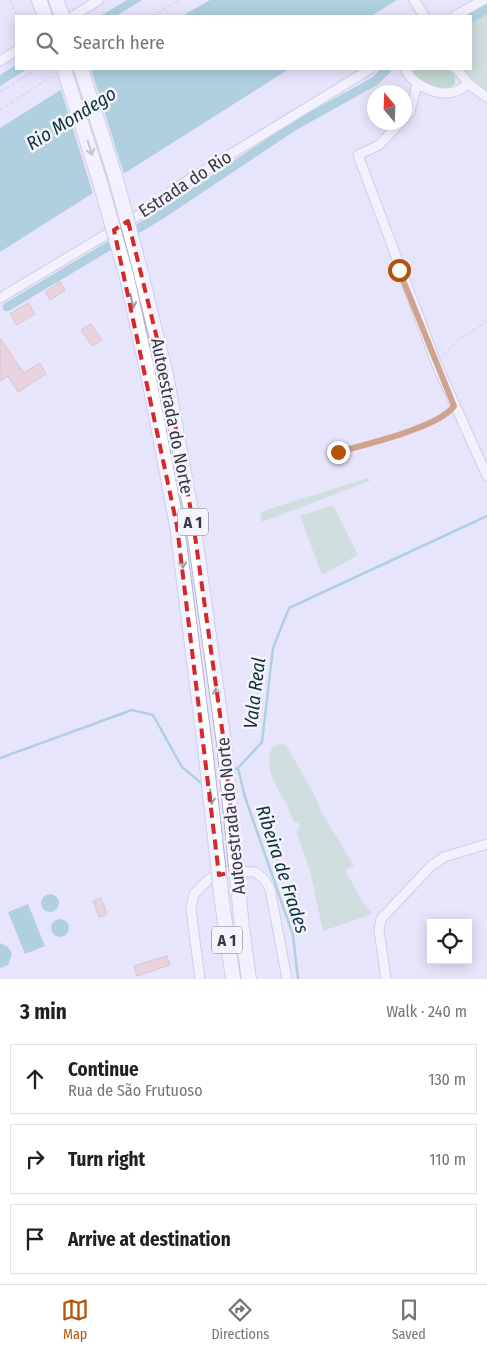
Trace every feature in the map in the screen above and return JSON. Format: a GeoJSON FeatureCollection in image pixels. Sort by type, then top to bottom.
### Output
{"type":"FeatureCollection","features":[{"type":"Feature","properties":{"kind":"highway"},"geometry":{"type":"LineString","coordinates":[[40,0],[45,15]]}},
{"type":"Feature","properties":{"kind":"highway","name":"Autoestrada do Norte"},"geometry":{"type":"LineString","coordinates":[[62,70],[100,182],[127,278],[149,379],[177,526],[233,979]]}},
{"type":"Feature","properties":{"kind":"highway","name":"Autoestrada do Norte"},"geometry":{"type":"LineString","coordinates":[[80,70],[116,179],[166,375],[193,522],[224,743],[242,928],[249,979]]}},
{"type":"Feature","properties":{"kind":"street"},"geometry":{"type":"LineString","coordinates":[[63,11],[99,0]]}},
{"type":"Feature","properties":{"kind":"street"},"geometry":{"type":"LineString","coordinates":[[414,0],[423,15]]}},
{"type":"Feature","properties":{"kind":"street"},"geometry":{"type":"LineString","coordinates":[[457,15],[483,0]]}},
{"type":"Feature","properties":{"kind":"street"},"geometry":{"type":"LineString","coordinates":[[0,61],[15,52]]}},
{"type":"Feature","properties":{"kind":"street","name":"Estrada do Rio"},"geometry":{"type":"LineString","coordinates":[[0,298],[142,213],[182,184],[368,70]]}},
{"type":"Feature","properties":{"kind":"street"},"geometry":{"type":"LineString","coordinates":[[406,70],[417,84],[432,91],[456,92],[468,83]]}},
{"type":"Feature","properties":{"kind":"street"},"geometry":{"type":"LineString","coordinates":[[458,70],[468,83],[487,98]]}},
{"type":"Feature","properties":{"kind":"street"},"geometry":{"type":"LineString","coordinates":[[412,104],[417,84]]}},
{"type":"Feature","properties":{"kind":"street"},"geometry":{"type":"LineString","coordinates":[[393,130],[379,145],[358,155],[399,270],[454,406],[487,476]]}},
{"type":"Feature","properties":{"kind":"street"},"geometry":{"type":"LineString","coordinates":[[386,979],[379,931],[381,919],[430,866],[444,857],[487,844]]}},
{"type":"Feature","properties":{"kind":"street"},"geometry":{"type":"LineString","coordinates":[[200,979],[191,909],[194,894],[209,879],[229,871],[255,872],[264,879],[270,889],[287,979]]}},
{"type":"Feature","properties":{"kind":"path"},"geometry":{"type":"LineString","coordinates":[[10,0],[16,15]]}},
{"type":"Feature","properties":{"kind":"path"},"geometry":{"type":"LineString","coordinates":[[154,15],[178,0]]}},
{"type":"Feature","properties":{"kind":"path"},"geometry":{"type":"LineString","coordinates":[[0,92],[34,70]]}},
{"type":"Feature","properties":{"kind":"path"},"geometry":{"type":"LineString","coordinates":[[0,110],[62,70]]}},
{"type":"Feature","properties":{"kind":"path"},"geometry":{"type":"LineString","coordinates":[[442,358],[448,347],[487,321]]}},
{"type":"Feature","properties":{"kind":"path"},"geometry":{"type":"LineString","coordinates":[[338,452],[428,424],[449,412],[454,406]]}},
{"type":"Feature","properties":{"kind":"highlighted area"},"geometry":{"type":"Polygon","coordinates":[[[128,221],[166,375],[193,522],[224,743],[237,871],[219,875],[177,526],[114,230],[128,221]]]}},
{"type":"Feature","properties":{"kind":"shaded area"},"geometry":{"type":"Polygon","coordinates":[[[487,2],[487,93],[463,70],[472,70],[472,15],[463,15],[487,2]]]}},
{"type":"Feature","properties":{"kind":"shaded area"},"geometry":{"type":"Polygon","coordinates":[[[412,70],[451,70],[455,77],[455,84],[444,89],[437,88],[425,83],[412,70]]]}},
{"type":"Feature","properties":{"kind":"shaded area"},"geometry":{"type":"Polygon","coordinates":[[[368,478],[370,481],[262,522],[260,512],[368,478]]]}},
{"type":"Feature","properties":{"kind":"shaded area"},"geometry":{"type":"Polygon","coordinates":[[[333,505],[358,555],[322,575],[300,516],[333,505]]]}},
{"type":"Feature","properties":{"kind":"shaded area"},"geometry":{"type":"Polygon","coordinates":[[[279,744],[286,745],[314,794],[321,811],[354,866],[345,870],[363,903],[372,912],[369,915],[323,931],[310,871],[297,833],[300,824],[293,821],[272,777],[269,758],[272,748],[279,744]]]}},
{"type":"Feature","properties":{"kind":"water"},"geometry":{"type":"Polygon","coordinates":[[[127,0],[142,0],[118,15],[102,15],[127,0]]]}},
{"type":"Feature","properties":{"kind":"water"},"geometry":{"type":"Polygon","coordinates":[[[210,0],[397,0],[373,15],[184,15],[210,0]]]}},
{"type":"Feature","properties":{"kind":"water"},"geometry":{"type":"Polygon","coordinates":[[[15,66],[15,70],[25,70],[0,86],[0,75],[15,66]]]}},
{"type":"Feature","properties":{"kind":"water","name":"Rio Mondego"},"geometry":{"type":"Polygon","coordinates":[[[92,70],[287,70],[0,252],[0,128],[92,70]]]}},
{"type":"Feature","properties":{"kind":"water"},"geometry":{"type":"Polygon","coordinates":[[[50,894],[56,897],[59,903],[56,909],[50,912],[44,909],[41,903],[44,897],[50,894]]]}},
{"type":"Feature","properties":{"kind":"water"},"geometry":{"type":"Polygon","coordinates":[[[28,904],[45,946],[25,954],[8,912],[28,904]]]}},
{"type":"Feature","properties":{"kind":"water"},"geometry":{"type":"Polygon","coordinates":[[[60,919],[66,922],[69,928],[66,934],[60,937],[54,934],[51,928],[54,922],[60,919]]]}},
{"type":"Feature","properties":{"kind":"water"},"geometry":{"type":"Polygon","coordinates":[[[0,943],[8,947],[12,954],[8,965],[0,968],[0,943]]]}},
{"type":"Feature","properties":{"kind":"pier"},"geometry":{"type":"Polygon","coordinates":[[[87,70],[91,70],[125,177],[94,197],[60,87],[87,70]]]}},
{"type":"Feature","properties":{"kind":"building"},"geometry":{"type":"Polygon","coordinates":[[[60,282],[65,290],[50,300],[45,292],[60,282]]]}},
{"type":"Feature","properties":{"kind":"building"},"geometry":{"type":"Polygon","coordinates":[[[28,303],[35,314],[17,325],[10,314],[28,303]]]}},
{"type":"Feature","properties":{"kind":"building"},"geometry":{"type":"Polygon","coordinates":[[[91,324],[102,340],[92,346],[81,330],[91,324]]]}},
{"type":"Feature","properties":{"kind":"building"},"geometry":{"type":"Polygon","coordinates":[[[0,338],[24,373],[40,363],[46,374],[18,392],[8,376],[0,381],[0,338]]]}},
{"type":"Feature","properties":{"kind":"building"},"geometry":{"type":"Polygon","coordinates":[[[101,898],[107,914],[99,917],[93,901],[101,898]]]}},
{"type":"Feature","properties":{"kind":"building"},"geometry":{"type":"Polygon","coordinates":[[[167,956],[170,965],[137,976],[134,966],[167,956]]]}},
{"type":"Feature","properties":{"kind":"waterway"},"geometry":{"type":"LineString","coordinates":[[472,17],[487,9]]}},
{"type":"Feature","properties":{"kind":"waterway"},"geometry":{"type":"LineString","coordinates":[[7,307],[159,216],[294,126],[375,81],[386,70]]}},
{"type":"Feature","properties":{"kind":"waterway","name":"Vala Real"},"geometry":{"type":"LineString","coordinates":[[232,770],[238,768],[262,742],[273,648],[289,608],[487,516]]}},
{"type":"Feature","properties":{"kind":"waterway","name":"Vala Real"},"geometry":{"type":"LineString","coordinates":[[0,758],[132,710],[153,715],[182,767],[200,782],[203,781]]}},
{"type":"Feature","properties":{"kind":"waterway","name":"Ribeira de Frades"},"geometry":{"type":"LineString","coordinates":[[238,768],[245,797],[293,935],[298,979]]}},
{"type":"Feature","properties":{"kind":"route"},"geometry":{"type":"LineString","coordinates":[[338,452],[428,424],[441,418],[454,406],[399,270]]}}]}
